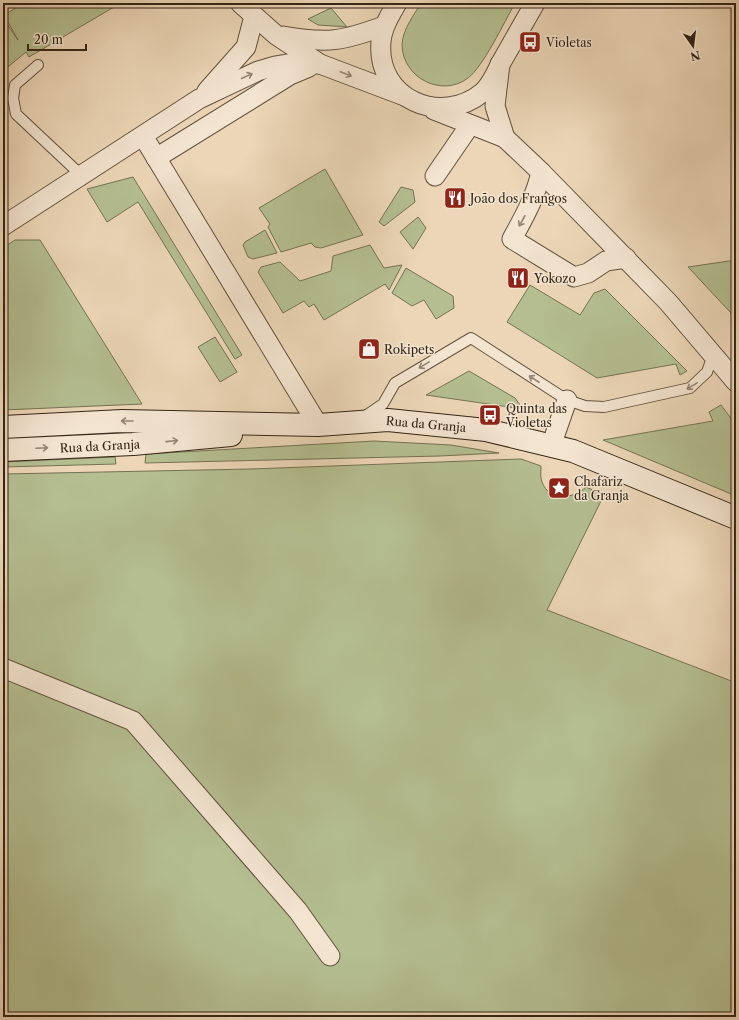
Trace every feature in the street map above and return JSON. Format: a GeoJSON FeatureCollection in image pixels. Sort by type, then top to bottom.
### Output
{"type":"FeatureCollection","features":[{"type":"Feature","properties":{"kind":"main road","name":"Rua da Granja"},"geometry":{"type":"LineString","coordinates":[[3,427],[122,421],[318,425],[388,420],[486,430],[573,451],[736,518]]}},
{"type":"Feature","properties":{"kind":"main road","name":"Rua da Granja"},"geometry":{"type":"LineString","coordinates":[[3,450],[133,444],[253,432],[292,425]]}},
{"type":"Feature","properties":{"kind":"street"},"geometry":{"type":"LineString","coordinates":[[240,3],[276,35],[320,64],[405,96],[425,106],[504,138],[541,172],[668,302],[724,365],[736,382]]}},
{"type":"Feature","properties":{"kind":"street"},"geometry":{"type":"LineString","coordinates":[[396,3],[384,26],[380,42],[381,58],[384,70],[390,80],[405,96]]}},
{"type":"Feature","properties":{"kind":"street"},"geometry":{"type":"LineString","coordinates":[[425,106],[442,108],[459,106],[472,100],[484,91],[494,78],[500,64],[534,3]]}},
{"type":"Feature","properties":{"kind":"street"},"geometry":{"type":"LineString","coordinates":[[199,99],[246,47],[254,16]]}},
{"type":"Feature","properties":{"kind":"street"},"geometry":{"type":"LineString","coordinates":[[276,35],[330,42],[354,37],[384,26]]}},
{"type":"Feature","properties":{"kind":"street"},"geometry":{"type":"LineString","coordinates":[[3,226],[199,99],[258,71],[275,66],[293,63],[320,64]]}},
{"type":"Feature","properties":{"kind":"street"},"geometry":{"type":"LineString","coordinates":[[156,158],[290,75],[320,64]]}},
{"type":"Feature","properties":{"kind":"street"},"geometry":{"type":"LineString","coordinates":[[500,64],[495,106],[504,138]]}},
{"type":"Feature","properties":{"kind":"street"},"geometry":{"type":"LineString","coordinates":[[435,176],[470,125]]}},
{"type":"Feature","properties":{"kind":"street"},"geometry":{"type":"LineString","coordinates":[[143,136],[318,425]]}},
{"type":"Feature","properties":{"kind":"street"},"geometry":{"type":"LineString","coordinates":[[541,172],[538,186],[512,239],[574,276],[588,273],[606,261],[626,258]]}},
{"type":"Feature","properties":{"kind":"street"},"geometry":{"type":"LineString","coordinates":[[552,446],[567,400]]}},
{"type":"Feature","properties":{"kind":"street"},"geometry":{"type":"LineString","coordinates":[[3,668],[133,720],[298,911],[330,956]]}},
{"type":"Feature","properties":{"kind":"lane"},"geometry":{"type":"LineString","coordinates":[[38,65],[15,85],[13,98],[16,114],[81,176]]}},
{"type":"Feature","properties":{"kind":"lane"},"geometry":{"type":"LineString","coordinates":[[357,422],[383,404],[395,382],[470,338],[567,400],[585,406],[604,407],[690,388],[707,372],[724,365]]}},
{"type":"Feature","properties":{"kind":"green space"},"geometry":{"type":"Polygon","coordinates":[[[24,3],[111,3],[114,7],[29,57],[26,52],[3,71],[3,18],[18,40],[4,15],[24,3]]]}},
{"type":"Feature","properties":{"kind":"green space"},"geometry":{"type":"Polygon","coordinates":[[[421,3],[515,3],[487,54],[474,72],[458,84],[447,86],[436,85],[425,81],[416,75],[404,56],[402,44],[404,33],[421,3]]]}},
{"type":"Feature","properties":{"kind":"green space"},"geometry":{"type":"Polygon","coordinates":[[[331,8],[347,27],[318,25],[308,19],[331,8]]]}},
{"type":"Feature","properties":{"kind":"green space"},"geometry":{"type":"Polygon","coordinates":[[[325,169],[363,235],[321,248],[315,247],[311,243],[281,252],[268,227],[270,224],[259,208],[325,169]]]}},
{"type":"Feature","properties":{"kind":"green space"},"geometry":{"type":"Polygon","coordinates":[[[133,177],[242,355],[235,359],[138,202],[107,222],[87,189],[133,177]]]}},
{"type":"Feature","properties":{"kind":"green space"},"geometry":{"type":"Polygon","coordinates":[[[401,187],[413,190],[415,202],[384,226],[379,222],[401,187]]]}},
{"type":"Feature","properties":{"kind":"green space"},"geometry":{"type":"Polygon","coordinates":[[[418,217],[426,228],[413,249],[400,232],[418,217]]]}},
{"type":"Feature","properties":{"kind":"green space"},"geometry":{"type":"Polygon","coordinates":[[[265,230],[277,253],[253,259],[248,257],[243,245],[245,242],[265,230]]]}},
{"type":"Feature","properties":{"kind":"green space"},"geometry":{"type":"Polygon","coordinates":[[[15,240],[40,240],[142,404],[3,410],[3,248],[15,240]]]}},
{"type":"Feature","properties":{"kind":"green space"},"geometry":{"type":"Polygon","coordinates":[[[370,245],[384,268],[402,265],[389,290],[385,284],[324,320],[314,304],[309,307],[304,301],[283,313],[258,272],[261,267],[280,262],[300,281],[331,271],[333,256],[370,245]]]}},
{"type":"Feature","properties":{"kind":"green space"},"geometry":{"type":"Polygon","coordinates":[[[736,260],[736,343],[731,313],[688,267],[736,260]]]}},
{"type":"Feature","properties":{"kind":"green space"},"geometry":{"type":"Polygon","coordinates":[[[406,268],[453,296],[454,308],[436,319],[424,300],[412,306],[392,293],[406,268]]]}},
{"type":"Feature","properties":{"kind":"green space"},"geometry":{"type":"Polygon","coordinates":[[[530,285],[580,315],[594,293],[605,289],[687,371],[680,375],[676,364],[597,378],[507,322],[530,285]]]}},
{"type":"Feature","properties":{"kind":"green space"},"geometry":{"type":"Polygon","coordinates":[[[215,337],[237,372],[220,382],[198,347],[215,337]]]}},
{"type":"Feature","properties":{"kind":"green space"},"geometry":{"type":"Polygon","coordinates":[[[469,371],[515,398],[523,409],[426,395],[469,371]]]}},
{"type":"Feature","properties":{"kind":"green space"},"geometry":{"type":"Polygon","coordinates":[[[721,405],[736,425],[736,496],[603,440],[713,421],[709,412],[721,405]]]}},
{"type":"Feature","properties":{"kind":"green space"},"geometry":{"type":"Polygon","coordinates":[[[374,441],[451,445],[499,453],[440,456],[145,463],[146,454],[374,441]]]}},
{"type":"Feature","properties":{"kind":"green space"},"geometry":{"type":"Polygon","coordinates":[[[115,457],[116,464],[3,467],[3,462],[115,457]]]}},
{"type":"Feature","properties":{"kind":"green space"},"geometry":{"type":"Polygon","coordinates":[[[521,459],[541,466],[542,482],[545,488],[556,496],[569,496],[586,487],[604,495],[547,610],[734,682],[736,678],[736,1017],[3,1017],[3,474],[251,469],[521,459]]]}},
{"type":"Feature","properties":{"kind":"place","name":"Violetas"},"geometry":{"type":"Point","coordinates":[530,42]}},
{"type":"Feature","properties":{"kind":"place","name":"João dos Frangos"},"geometry":{"type":"Point","coordinates":[455,198]}},
{"type":"Feature","properties":{"kind":"place","name":"Yokozo"},"geometry":{"type":"Point","coordinates":[518,278]}},
{"type":"Feature","properties":{"kind":"place","name":"Rokipets"},"geometry":{"type":"Point","coordinates":[369,349]}},
{"type":"Feature","properties":{"kind":"place","name":"Quinta das Violetas"},"geometry":{"type":"Point","coordinates":[490,415]}},
{"type":"Feature","properties":{"kind":"place","name":"Chafariz da Granja"},"geometry":{"type":"Point","coordinates":[559,488]}}]}
